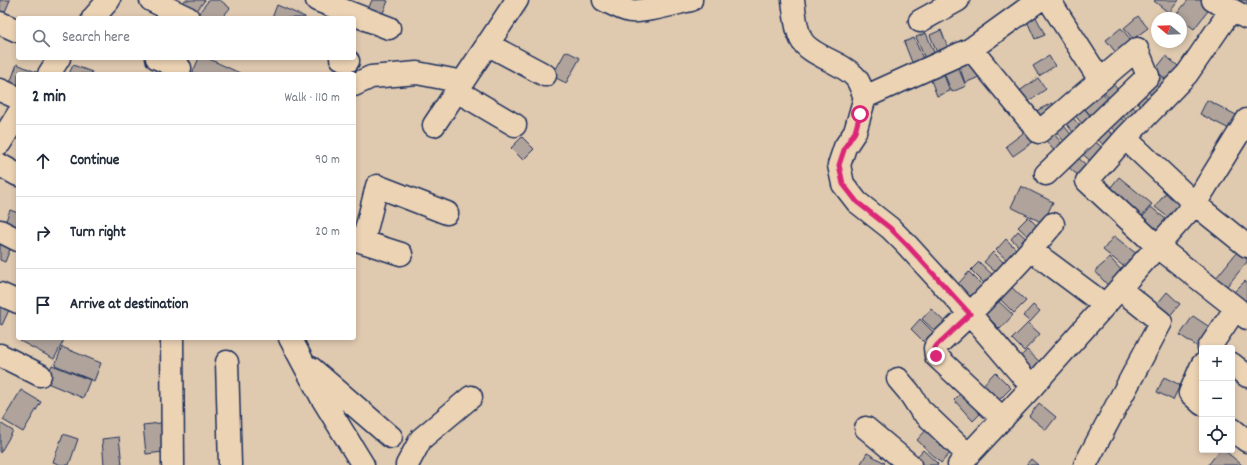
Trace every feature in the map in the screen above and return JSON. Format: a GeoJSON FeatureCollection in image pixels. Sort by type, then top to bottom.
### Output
{"type":"FeatureCollection","features":[{"type":"Feature","properties":{"kind":"street"},"geometry":{"type":"LineString","coordinates":[[151,0],[184,16]]}},
{"type":"Feature","properties":{"kind":"street"},"geometry":{"type":"LineString","coordinates":[[317,0],[389,28]]}},
{"type":"Feature","properties":{"kind":"street"},"geometry":{"type":"LineString","coordinates":[[434,125],[516,0]]}},
{"type":"Feature","properties":{"kind":"street"},"geometry":{"type":"LineString","coordinates":[[604,0],[621,8],[633,11],[648,10],[691,0]]}},
{"type":"Feature","properties":{"kind":"street"},"geometry":{"type":"LineString","coordinates":[[793,0],[797,29],[801,41],[808,48],[849,71],[857,78],[865,97],[855,132],[845,147],[839,165],[843,184],[857,202],[890,228],[907,245],[970,314],[1032,387]]}},
{"type":"Feature","properties":{"kind":"street"},"geometry":{"type":"LineString","coordinates":[[920,21],[958,0]]}},
{"type":"Feature","properties":{"kind":"street"},"geometry":{"type":"LineString","coordinates":[[865,97],[971,49],[1039,0]]}},
{"type":"Feature","properties":{"kind":"street"},"geometry":{"type":"LineString","coordinates":[[1049,0],[1100,80]]}},
{"type":"Feature","properties":{"kind":"street"},"geometry":{"type":"LineString","coordinates":[[1213,345],[1242,313],[1157,246],[1086,181],[1187,74],[1231,9]]}},
{"type":"Feature","properties":{"kind":"street"},"geometry":{"type":"LineString","coordinates":[[0,23],[16,30]]}},
{"type":"Feature","properties":{"kind":"street"},"geometry":{"type":"LineString","coordinates":[[487,44],[545,75]]}},
{"type":"Feature","properties":{"kind":"street"},"geometry":{"type":"LineString","coordinates":[[971,49],[1038,132],[1137,49],[1148,76],[1046,174]]}},
{"type":"Feature","properties":{"kind":"street"},"geometry":{"type":"LineString","coordinates":[[50,72],[58,60]]}},
{"type":"Feature","properties":{"kind":"street"},"geometry":{"type":"LineString","coordinates":[[162,60],[180,68]]}},
{"type":"Feature","properties":{"kind":"street"},"geometry":{"type":"LineString","coordinates":[[356,84],[371,77],[417,73],[460,87],[515,125]]}},
{"type":"Feature","properties":{"kind":"street"},"geometry":{"type":"LineString","coordinates":[[0,90],[16,97]]}},
{"type":"Feature","properties":{"kind":"street"},"geometry":{"type":"LineString","coordinates":[[0,143],[16,120]]}},
{"type":"Feature","properties":{"kind":"street"},"geometry":{"type":"LineString","coordinates":[[898,380],[909,392],[920,409],[963,460],[1032,387],[1195,204],[1247,120]]}},
{"type":"Feature","properties":{"kind":"street"},"geometry":{"type":"LineString","coordinates":[[1125,138],[1195,204],[1247,246]]}},
{"type":"Feature","properties":{"kind":"street"},"geometry":{"type":"LineString","coordinates":[[0,165],[16,174]]}},
{"type":"Feature","properties":{"kind":"street"},"geometry":{"type":"LineString","coordinates":[[401,254],[359,240],[377,186],[447,213]]}},
{"type":"Feature","properties":{"kind":"street"},"geometry":{"type":"LineString","coordinates":[[1003,419],[936,356],[935,348],[970,314],[1031,250],[1053,224]]}},
{"type":"Feature","properties":{"kind":"street"},"geometry":{"type":"LineString","coordinates":[[0,231],[16,239]]}},
{"type":"Feature","properties":{"kind":"street"},"geometry":{"type":"LineString","coordinates":[[1031,250],[1105,305]]}},
{"type":"Feature","properties":{"kind":"street"},"geometry":{"type":"LineString","coordinates":[[1085,465],[1161,322],[1120,289]]}},
{"type":"Feature","properties":{"kind":"street"},"geometry":{"type":"LineString","coordinates":[[0,294],[16,301]]}},
{"type":"Feature","properties":{"kind":"street"},"geometry":{"type":"LineString","coordinates":[[172,340],[173,465]]}},
{"type":"Feature","properties":{"kind":"street"},"geometry":{"type":"LineString","coordinates":[[291,340],[322,398],[363,465]]}},
{"type":"Feature","properties":{"kind":"street"},"geometry":{"type":"LineString","coordinates":[[0,355],[40,375]]}},
{"type":"Feature","properties":{"kind":"street"},"geometry":{"type":"LineString","coordinates":[[302,361],[316,371],[391,437]]}},
{"type":"Feature","properties":{"kind":"street"},"geometry":{"type":"LineString","coordinates":[[227,362],[230,465]]}},
{"type":"Feature","properties":{"kind":"street"},"geometry":{"type":"LineString","coordinates":[[1235,366],[1247,376]]}},
{"type":"Feature","properties":{"kind":"street"},"geometry":{"type":"LineString","coordinates":[[1199,372],[1190,393],[1199,401]]}},
{"type":"Feature","properties":{"kind":"street"},"geometry":{"type":"LineString","coordinates":[[407,465],[421,439],[471,397]]}},
{"type":"Feature","properties":{"kind":"street"},"geometry":{"type":"LineString","coordinates":[[866,428],[910,465]]}},
{"type":"Feature","properties":{"kind":"street"},"geometry":{"type":"LineString","coordinates":[[1235,431],[1247,441]]}},
{"type":"Feature","properties":{"kind":"building"},"geometry":{"type":"Polygon","coordinates":[[[0,0],[10,0],[2,19],[0,19],[0,0]]]}},
{"type":"Feature","properties":{"kind":"building"},"geometry":{"type":"Polygon","coordinates":[[[185,0],[205,0],[195,13],[182,4],[185,0]]]}},
{"type":"Feature","properties":{"kind":"building"},"geometry":{"type":"Polygon","coordinates":[[[209,0],[220,0],[230,8],[224,16],[200,16],[198,14],[209,0]]]}},
{"type":"Feature","properties":{"kind":"building"},"geometry":{"type":"Polygon","coordinates":[[[372,0],[388,1],[380,20],[366,14],[372,0]]]}},
{"type":"Feature","properties":{"kind":"building"},"geometry":{"type":"Polygon","coordinates":[[[1155,0],[1179,0],[1170,12],[1154,1],[1155,0]]]}},
{"type":"Feature","properties":{"kind":"building"},"geometry":{"type":"Polygon","coordinates":[[[1188,0],[1201,0],[1211,7],[1194,29],[1187,24],[1187,12],[1178,12],[1188,0]]]}},
{"type":"Feature","properties":{"kind":"building"},"geometry":{"type":"Polygon","coordinates":[[[1239,0],[1247,0],[1247,9],[1237,5],[1239,0]]]}},
{"type":"Feature","properties":{"kind":"building"},"geometry":{"type":"Polygon","coordinates":[[[277,5],[303,16],[273,16],[277,5]]]}},
{"type":"Feature","properties":{"kind":"building"},"geometry":{"type":"Polygon","coordinates":[[[1035,15],[1045,35],[1035,39],[1026,19],[1035,15]]]}},
{"type":"Feature","properties":{"kind":"building"},"geometry":{"type":"Polygon","coordinates":[[[1138,16],[1148,28],[1133,39],[1124,28],[1138,16]]]}},
{"type":"Feature","properties":{"kind":"building"},"geometry":{"type":"Polygon","coordinates":[[[1121,28],[1132,41],[1117,54],[1106,40],[1121,28]]]}},
{"type":"Feature","properties":{"kind":"building"},"geometry":{"type":"Polygon","coordinates":[[[941,30],[950,53],[939,58],[930,35],[941,30]]]}},
{"type":"Feature","properties":{"kind":"building"},"geometry":{"type":"Polygon","coordinates":[[[926,33],[936,57],[926,61],[916,37],[926,33]]]}},
{"type":"Feature","properties":{"kind":"building"},"geometry":{"type":"Polygon","coordinates":[[[914,38],[924,61],[913,65],[904,42],[914,38]]]}},
{"type":"Feature","properties":{"kind":"building"},"geometry":{"type":"Polygon","coordinates":[[[566,51],[580,58],[566,83],[552,76],[566,51]]]}},
{"type":"Feature","properties":{"kind":"building"},"geometry":{"type":"Polygon","coordinates":[[[1049,56],[1055,66],[1039,76],[1033,66],[1049,56]]]}},
{"type":"Feature","properties":{"kind":"building"},"geometry":{"type":"Polygon","coordinates":[[[1166,56],[1184,71],[1173,85],[1155,70],[1166,56]]]}},
{"type":"Feature","properties":{"kind":"building"},"geometry":{"type":"Polygon","coordinates":[[[198,60],[211,60],[238,72],[193,72],[198,60]]]}},
{"type":"Feature","properties":{"kind":"building"},"geometry":{"type":"Polygon","coordinates":[[[972,60],[979,77],[965,83],[959,65],[972,60]]]}},
{"type":"Feature","properties":{"kind":"building"},"geometry":{"type":"Polygon","coordinates":[[[956,63],[966,86],[952,92],[942,69],[956,63]]]}},
{"type":"Feature","properties":{"kind":"building"},"geometry":{"type":"Polygon","coordinates":[[[17,64],[36,72],[16,72],[16,88],[9,86],[17,64]]]}},
{"type":"Feature","properties":{"kind":"building"},"geometry":{"type":"Polygon","coordinates":[[[73,65],[92,72],[70,72],[73,65]]]}},
{"type":"Feature","properties":{"kind":"building"},"geometry":{"type":"Polygon","coordinates":[[[942,70],[950,91],[937,96],[929,75],[942,70]]]}},
{"type":"Feature","properties":{"kind":"building"},"geometry":{"type":"Polygon","coordinates":[[[1155,71],[1170,85],[1157,100],[1142,86],[1155,71]]]}},
{"type":"Feature","properties":{"kind":"building"},"geometry":{"type":"Polygon","coordinates":[[[1038,78],[1046,89],[1026,103],[1018,92],[1038,78]]]}},
{"type":"Feature","properties":{"kind":"building"},"geometry":{"type":"Polygon","coordinates":[[[1109,79],[1123,96],[1114,104],[1100,87],[1109,79]]]}},
{"type":"Feature","properties":{"kind":"building"},"geometry":{"type":"Polygon","coordinates":[[[1097,86],[1110,102],[1092,117],[1079,102],[1097,86]]]}},
{"type":"Feature","properties":{"kind":"building"},"geometry":{"type":"Polygon","coordinates":[[[1138,89],[1152,102],[1146,110],[1131,96],[1138,89]]]}},
{"type":"Feature","properties":{"kind":"building"},"geometry":{"type":"Polygon","coordinates":[[[1207,100],[1244,119],[1237,133],[1200,114],[1207,100]]]}},
{"type":"Feature","properties":{"kind":"building"},"geometry":{"type":"Polygon","coordinates":[[[1078,101],[1092,118],[1083,125],[1069,108],[1078,101]]]}},
{"type":"Feature","properties":{"kind":"building"},"geometry":{"type":"Polygon","coordinates":[[[1128,102],[1139,113],[1130,123],[1118,112],[1128,102]]]}},
{"type":"Feature","properties":{"kind":"building"},"geometry":{"type":"Polygon","coordinates":[[[1052,103],[1058,114],[1042,123],[1036,111],[1052,103]]]}},
{"type":"Feature","properties":{"kind":"building"},"geometry":{"type":"Polygon","coordinates":[[[1068,112],[1083,130],[1076,136],[1061,117],[1068,112]]]}},
{"type":"Feature","properties":{"kind":"building"},"geometry":{"type":"Polygon","coordinates":[[[1116,114],[1129,125],[1120,135],[1107,124],[1116,114]]]}},
{"type":"Feature","properties":{"kind":"building"},"geometry":{"type":"Polygon","coordinates":[[[1060,121],[1074,138],[1067,145],[1052,127],[1060,121]]]}},
{"type":"Feature","properties":{"kind":"building"},"geometry":{"type":"Polygon","coordinates":[[[1104,127],[1117,138],[1107,148],[1095,137],[1104,127]]]}},
{"type":"Feature","properties":{"kind":"building"},"geometry":{"type":"Polygon","coordinates":[[[1050,129],[1064,146],[1056,153],[1042,136],[1050,129]]]}},
{"type":"Feature","properties":{"kind":"building"},"geometry":{"type":"Polygon","coordinates":[[[1026,131],[1033,142],[1013,156],[1006,146],[1026,131]]]}},
{"type":"Feature","properties":{"kind":"building"},"geometry":{"type":"Polygon","coordinates":[[[522,137],[534,149],[523,160],[511,148],[522,137]]]}},
{"type":"Feature","properties":{"kind":"building"},"geometry":{"type":"Polygon","coordinates":[[[1091,138],[1106,151],[1094,164],[1079,151],[1091,138]]]}},
{"type":"Feature","properties":{"kind":"building"},"geometry":{"type":"Polygon","coordinates":[[[1076,156],[1091,169],[1082,179],[1067,166],[1076,156]]]}},
{"type":"Feature","properties":{"kind":"building"},"geometry":{"type":"Polygon","coordinates":[[[1119,177],[1152,204],[1136,223],[1103,197],[1119,177]]]}},
{"type":"Feature","properties":{"kind":"building"},"geometry":{"type":"Polygon","coordinates":[[[1021,186],[1053,202],[1043,223],[1011,207],[1021,186]]]}},
{"type":"Feature","properties":{"kind":"building"},"geometry":{"type":"Polygon","coordinates":[[[1167,191],[1187,206],[1174,222],[1155,207],[1167,191]]]}},
{"type":"Feature","properties":{"kind":"building"},"geometry":{"type":"Polygon","coordinates":[[[1151,207],[1168,221],[1154,239],[1136,225],[1151,207]]]}},
{"type":"Feature","properties":{"kind":"building"},"geometry":{"type":"Polygon","coordinates":[[[10,210],[16,212],[16,233],[3,228],[10,210]]]}},
{"type":"Feature","properties":{"kind":"building"},"geometry":{"type":"Polygon","coordinates":[[[1028,217],[1041,230],[1032,240],[1018,227],[1028,217]]]}},
{"type":"Feature","properties":{"kind":"building"},"geometry":{"type":"Polygon","coordinates":[[[1018,231],[1033,245],[1026,253],[1011,239],[1018,231]]]}},
{"type":"Feature","properties":{"kind":"building"},"geometry":{"type":"Polygon","coordinates":[[[0,234],[14,239],[5,262],[0,260],[0,234]]]}},
{"type":"Feature","properties":{"kind":"building"},"geometry":{"type":"Polygon","coordinates":[[[1114,236],[1138,255],[1127,269],[1103,250],[1114,236]]]}},
{"type":"Feature","properties":{"kind":"building"},"geometry":{"type":"Polygon","coordinates":[[[1006,239],[1022,255],[1012,265],[996,250],[1006,239]]]}},
{"type":"Feature","properties":{"kind":"building"},"geometry":{"type":"Polygon","coordinates":[[[993,252],[1009,268],[1001,277],[984,262],[993,252]]]}},
{"type":"Feature","properties":{"kind":"building"},"geometry":{"type":"Polygon","coordinates":[[[1237,252],[1247,259],[1247,262],[1223,291],[1212,283],[1237,252]]]}},
{"type":"Feature","properties":{"kind":"building"},"geometry":{"type":"Polygon","coordinates":[[[1110,258],[1126,275],[1111,289],[1095,271],[1110,258]]]}},
{"type":"Feature","properties":{"kind":"building"},"geometry":{"type":"Polygon","coordinates":[[[979,262],[997,279],[989,288],[971,270],[979,262]]]}},
{"type":"Feature","properties":{"kind":"building"},"geometry":{"type":"Polygon","coordinates":[[[969,272],[988,291],[976,303],[957,285],[969,272]]]}},
{"type":"Feature","properties":{"kind":"building"},"geometry":{"type":"Polygon","coordinates":[[[1245,281],[1247,284],[1247,309],[1232,294],[1245,281]]]}},
{"type":"Feature","properties":{"kind":"building"},"geometry":{"type":"Polygon","coordinates":[[[1006,282],[1026,301],[1014,313],[995,294],[1006,282]]]}},
{"type":"Feature","properties":{"kind":"building"},"geometry":{"type":"Polygon","coordinates":[[[1167,292],[1180,304],[1166,320],[1153,309],[1167,292]]]}},
{"type":"Feature","properties":{"kind":"building"},"geometry":{"type":"Polygon","coordinates":[[[992,295],[1013,315],[1000,329],[979,309],[992,295]]]}},
{"type":"Feature","properties":{"kind":"building"},"geometry":{"type":"Polygon","coordinates":[[[0,303],[10,308],[2,325],[0,324],[0,303]]]}},
{"type":"Feature","properties":{"kind":"building"},"geometry":{"type":"Polygon","coordinates":[[[1033,305],[1040,311],[1030,322],[1023,316],[1033,305]]]}},
{"type":"Feature","properties":{"kind":"building"},"geometry":{"type":"Polygon","coordinates":[[[931,309],[950,327],[941,337],[922,319],[931,309]]]}},
{"type":"Feature","properties":{"kind":"building"},"geometry":{"type":"Polygon","coordinates":[[[1193,316],[1211,328],[1198,347],[1180,335],[1193,316]]]}},
{"type":"Feature","properties":{"kind":"building"},"geometry":{"type":"Polygon","coordinates":[[[920,319],[940,339],[931,349],[911,329],[920,319]]]}},
{"type":"Feature","properties":{"kind":"building"},"geometry":{"type":"Polygon","coordinates":[[[1028,323],[1040,334],[1024,351],[1012,339],[1028,323]]]}},
{"type":"Feature","properties":{"kind":"building"},"geometry":{"type":"Polygon","coordinates":[[[21,340],[64,340],[54,359],[20,341],[21,340]]]}},
{"type":"Feature","properties":{"kind":"building"},"geometry":{"type":"Polygon","coordinates":[[[62,347],[101,363],[94,381],[55,365],[62,347]]]}},
{"type":"Feature","properties":{"kind":"building"},"geometry":{"type":"Polygon","coordinates":[[[1027,350],[1041,363],[1033,371],[1019,358],[1027,350]]]}},
{"type":"Feature","properties":{"kind":"building"},"geometry":{"type":"Polygon","coordinates":[[[52,365],[90,380],[83,398],[45,382],[52,365]]]}},
{"type":"Feature","properties":{"kind":"building"},"geometry":{"type":"Polygon","coordinates":[[[995,372],[1011,388],[997,402],[982,386],[995,372]]]}},
{"type":"Feature","properties":{"kind":"building"},"geometry":{"type":"Polygon","coordinates":[[[1164,377],[1180,385],[1173,400],[1157,392],[1164,377]]]}},
{"type":"Feature","properties":{"kind":"building"},"geometry":{"type":"Polygon","coordinates":[[[966,388],[985,409],[973,421],[954,400],[966,388]]]}},
{"type":"Feature","properties":{"kind":"building"},"geometry":{"type":"Polygon","coordinates":[[[21,390],[41,402],[23,432],[3,420],[21,390]]]}},
{"type":"Feature","properties":{"kind":"building"},"geometry":{"type":"Polygon","coordinates":[[[1039,403],[1056,417],[1046,430],[1029,416],[1039,403]]]}},
{"type":"Feature","properties":{"kind":"building"},"geometry":{"type":"Polygon","coordinates":[[[169,422],[172,451],[146,454],[143,425],[169,422]]]}},
{"type":"Feature","properties":{"kind":"building"},"geometry":{"type":"Polygon","coordinates":[[[0,423],[13,431],[0,453],[0,423]]]}},
{"type":"Feature","properties":{"kind":"building"},"geometry":{"type":"Polygon","coordinates":[[[929,427],[953,450],[941,463],[917,440],[929,427]]]}},
{"type":"Feature","properties":{"kind":"building"},"geometry":{"type":"Polygon","coordinates":[[[63,434],[78,439],[69,465],[61,465],[53,462],[63,434]]]}},
{"type":"Feature","properties":{"kind":"building"},"geometry":{"type":"Polygon","coordinates":[[[119,437],[122,465],[104,465],[102,439],[119,437]]]}},
{"type":"Feature","properties":{"kind":"building"},"geometry":{"type":"Polygon","coordinates":[[[923,450],[938,464],[937,465],[918,465],[913,461],[923,450]]]}},
{"type":"Feature","properties":{"kind":"building"},"geometry":{"type":"Polygon","coordinates":[[[867,453],[885,463],[883,465],[860,465],[867,453]]]}},
{"type":"Feature","properties":{"kind":"building"},"geometry":{"type":"Polygon","coordinates":[[[1218,453],[1228,453],[1242,465],[1208,465],[1218,453]]]}},
{"type":"Feature","properties":{"kind":"building"},"geometry":{"type":"Polygon","coordinates":[[[1031,459],[1038,465],[1026,465],[1031,459]]]}},
{"type":"Feature","properties":{"kind":"route"},"geometry":{"type":"LineString","coordinates":[[860,114],[855,132],[845,147],[839,165],[843,184],[857,202],[890,228],[907,245],[970,314],[937,345],[935,348],[936,356]]}}]}
